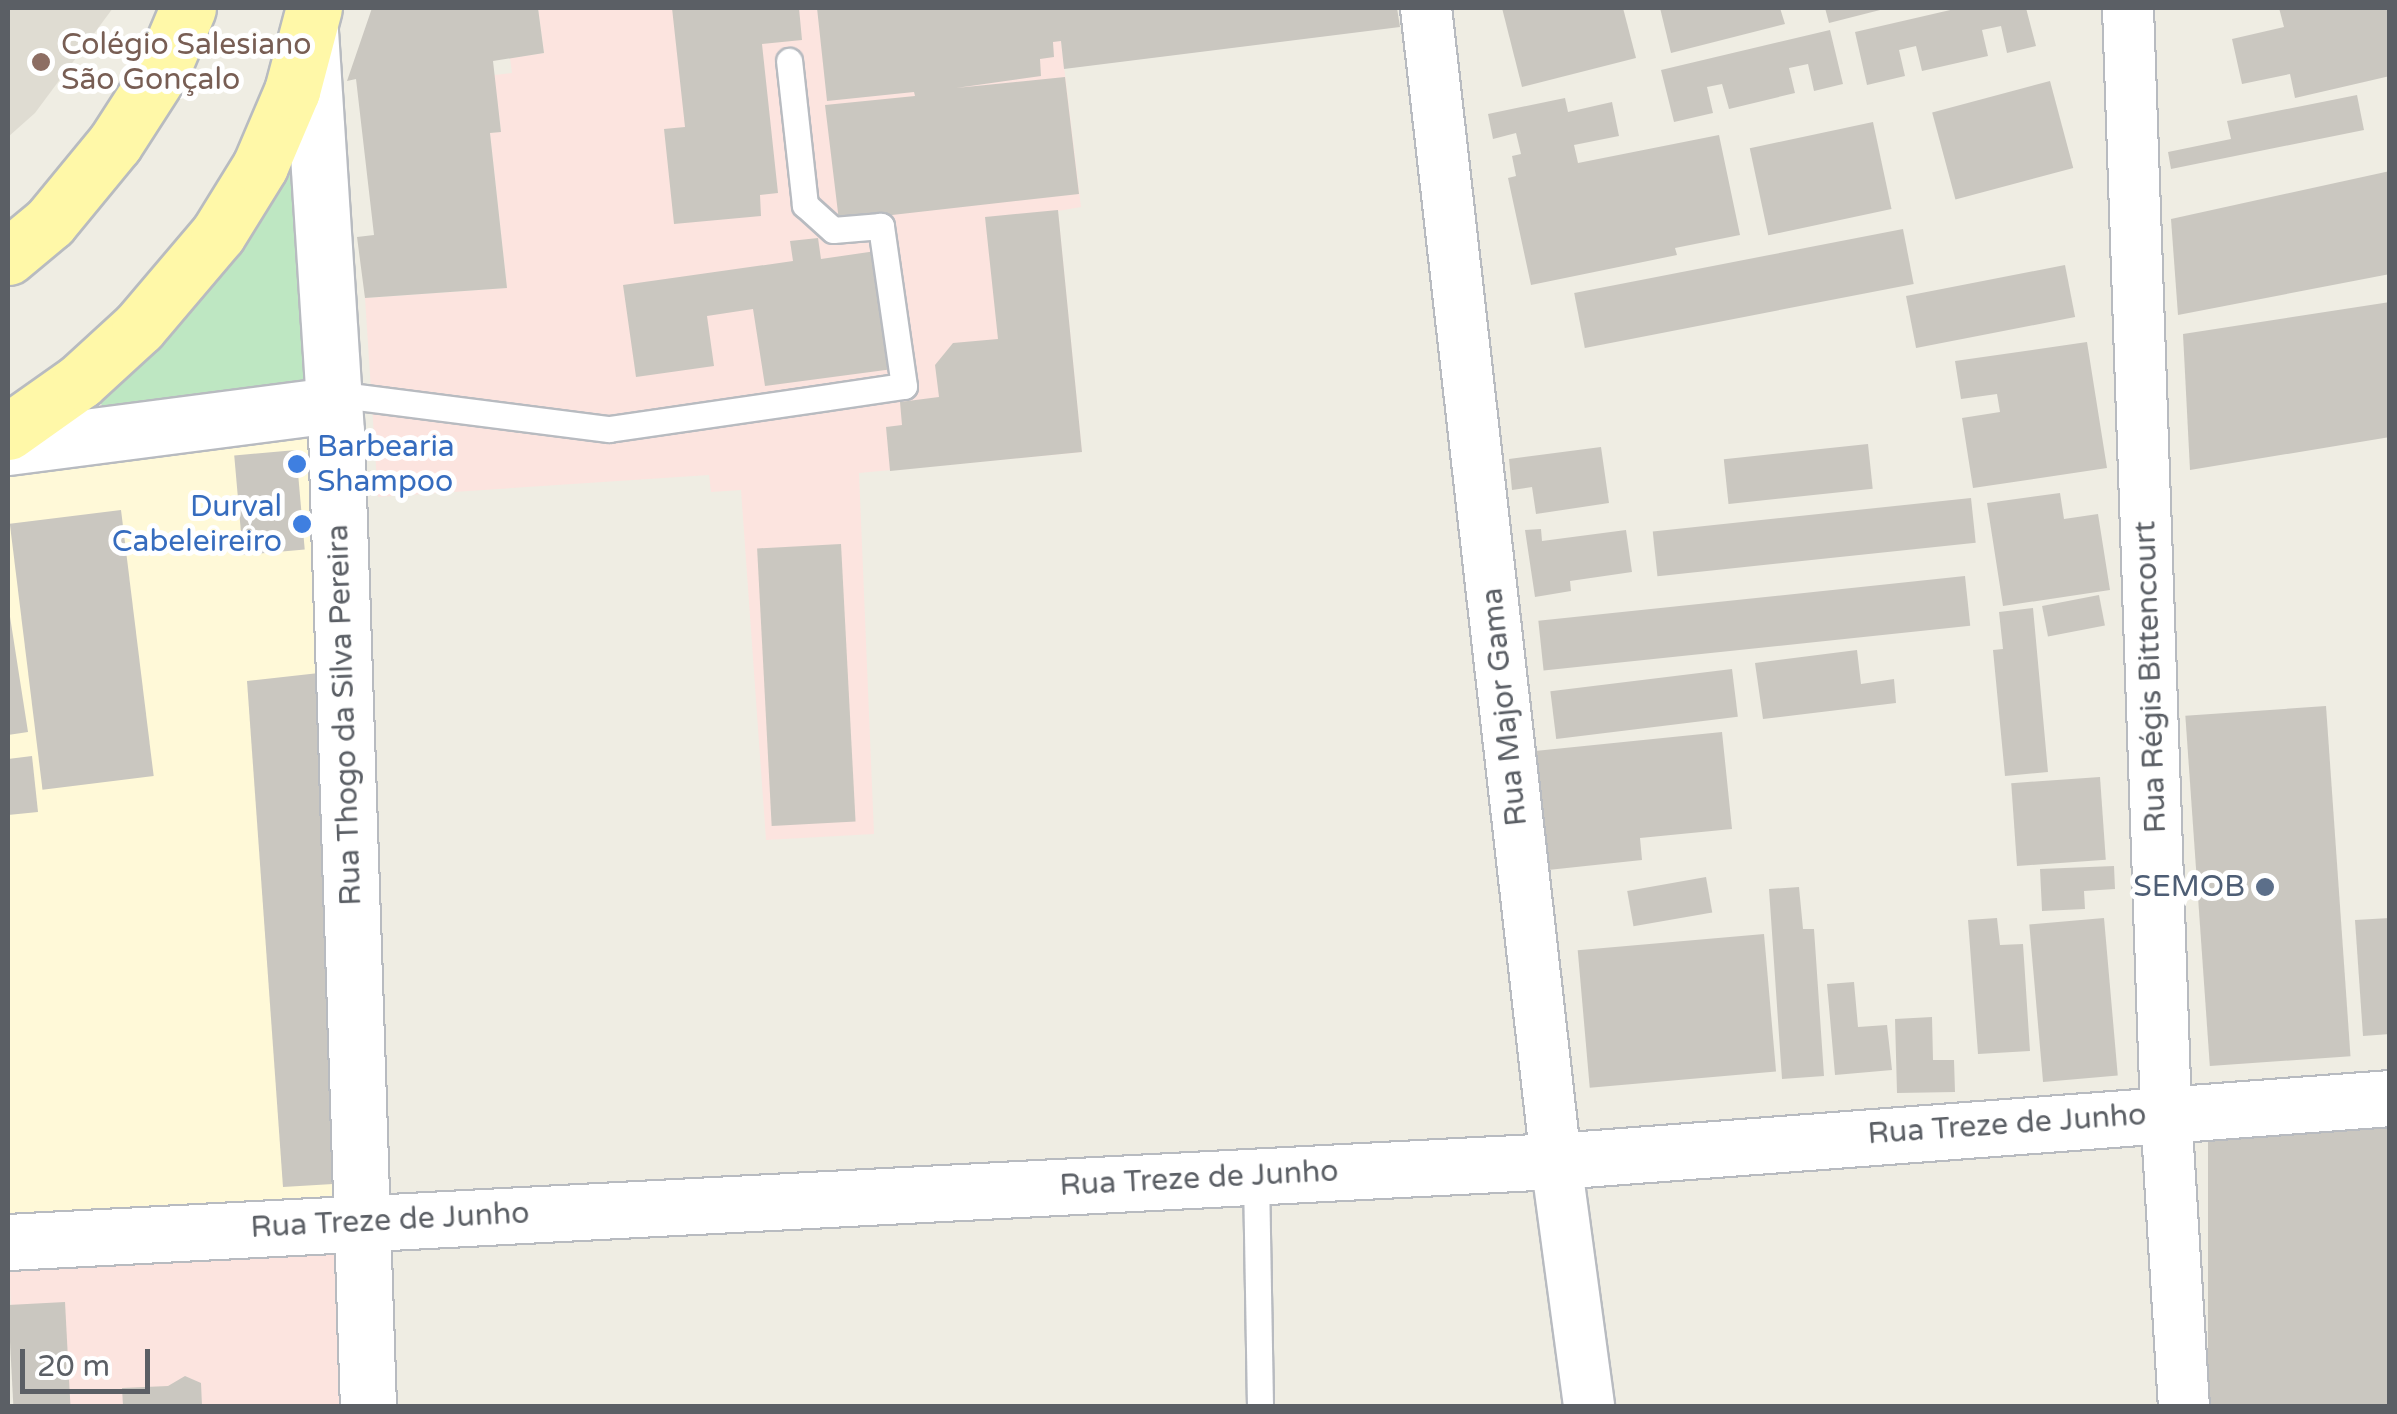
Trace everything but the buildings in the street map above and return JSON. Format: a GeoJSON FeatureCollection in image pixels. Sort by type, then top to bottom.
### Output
{"type":"FeatureCollection","features":[{"type":"Feature","properties":{"kind":"main road"},"geometry":{"type":"LineString","coordinates":[[8,257],[50,222],[115,143],[162,70],[188,8]]}},
{"type":"Feature","properties":{"kind":"main road"},"geometry":{"type":"LineString","coordinates":[[8,432],[80,381],[138,327],[218,234],[260,166],[292,91],[311,16]]}},
{"type":"Feature","properties":{"kind":"street","name":"Rua Major Gama"},"geometry":{"type":"LineString","coordinates":[[1429,8],[1556,1161],[1588,1406]]}},
{"type":"Feature","properties":{"kind":"street","name":"Rua Régis Bittencourt"},"geometry":{"type":"LineString","coordinates":[[2128,8],[2166,1113],[2184,1406]]}},
{"type":"Feature","properties":{"kind":"street","name":"Rua Thogo da Silva Pereira"},"geometry":{"type":"LineString","coordinates":[[311,16],[333,399],[368,1406]]}},
{"type":"Feature","properties":{"kind":"street"},"geometry":{"type":"LineString","coordinates":[[8,447],[333,399]]}},
{"type":"Feature","properties":{"kind":"street","name":"Rua Treze de Junho"},"geometry":{"type":"LineString","coordinates":[[8,1242],[1556,1161],[2390,1098]]}},
{"type":"Feature","properties":{"kind":"lane"},"geometry":{"type":"LineString","coordinates":[[333,399],[609,429],[904,386],[882,226],[832,230],[804,205],[788,61]]}},
{"type":"Feature","properties":{"kind":"lane"},"geometry":{"type":"LineString","coordinates":[[1256,1176],[1260,1406]]}},
{"type":"Feature","properties":{"kind":"shaded area","name":"Colégio Salesiano São Gonçalo"},"geometry":{"type":"Polygon","coordinates":[[[8,8],[113,8],[35,113],[8,137],[8,8]]]}},
{"type":"Feature","properties":{"kind":"shaded area"},"geometry":{"type":"Polygon","coordinates":[[[538,8],[1057,8],[1081,207],[1058,211],[1082,452],[859,473],[874,834],[766,840],[741,490],[711,492],[709,475],[378,497],[365,298],[507,288],[490,133],[501,131],[494,75],[512,73],[510,58],[544,53],[538,8]]]}},
{"type":"Feature","properties":{"kind":"shaded area"},"geometry":{"type":"Polygon","coordinates":[[[315,424],[344,1206],[8,1225],[8,476],[315,424]]]}},
{"type":"Feature","properties":{"kind":"shaded area"},"geometry":{"type":"Polygon","coordinates":[[[361,1222],[371,1406],[16,1406],[8,1240],[361,1222]]]}},
{"type":"Feature","properties":{"kind":"green space"},"geometry":{"type":"Polygon","coordinates":[[[301,119],[317,390],[105,410],[97,398],[301,119]]]}},
{"type":"Feature","properties":{"kind":"place","name":"Colégio Salesiano São Gonçalo"},"geometry":{"type":"Point","coordinates":[41,62]}},
{"type":"Feature","properties":{"kind":"place","name":"Barbearia Shampoo"},"geometry":{"type":"Point","coordinates":[297,464]}},
{"type":"Feature","properties":{"kind":"place","name":"Durval Cabeleireiro"},"geometry":{"type":"Point","coordinates":[302,524]}},
{"type":"Feature","properties":{"kind":"place","name":"SEMOB"},"geometry":{"type":"Point","coordinates":[2265,887]}}]}
